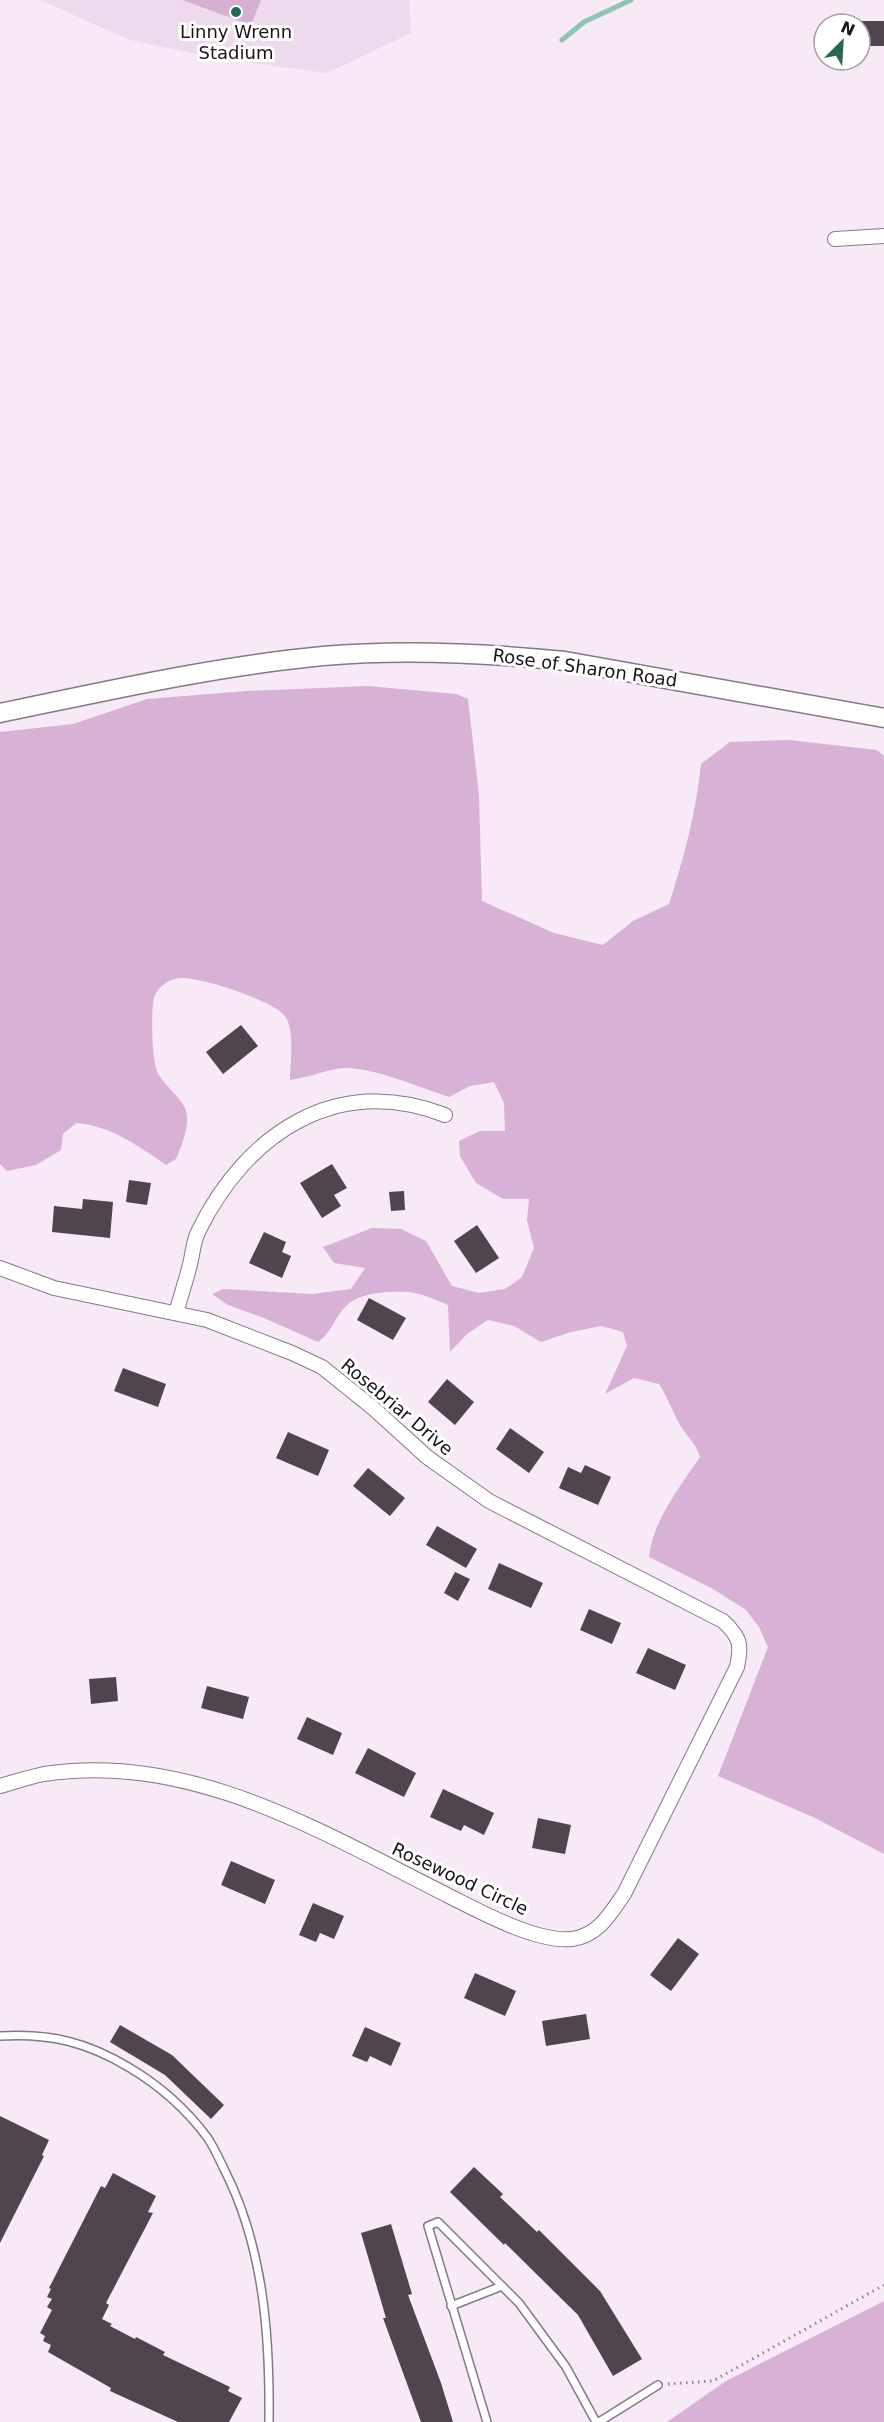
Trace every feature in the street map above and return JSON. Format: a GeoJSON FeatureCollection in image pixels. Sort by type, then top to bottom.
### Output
{"type":"FeatureCollection","features":[{"type":"Feature","properties":{"kind":"street"},"geometry":{"type":"LineString","coordinates":[[835,239],[884,236]]}},
{"type":"Feature","properties":{"kind":"street","name":"Rose of Sharon Road"},"geometry":{"type":"LineString","coordinates":[[0,713],[101,692],[262,664],[323,656],[424,652],[520,657],[565,662],[884,718]]}},
{"type":"Feature","properties":{"kind":"street"},"geometry":{"type":"LineString","coordinates":[[176,1313],[194,1242],[219,1196],[237,1170],[248,1159],[298,1119],[321,1110],[351,1103],[374,1101],[421,1106],[445,1115]]}},
{"type":"Feature","properties":{"kind":"street","name":"Rosebriar Drive"},"geometry":{"type":"LineString","coordinates":[[0,1268],[54,1288],[207,1320],[322,1367],[373,1408],[427,1457],[467,1487],[512,1515],[723,1621],[734,1632],[739,1642]]}},
{"type":"Feature","properties":{"kind":"street","name":"Rosewood Circle"},"geometry":{"type":"LineString","coordinates":[[0,1786],[42,1774],[73,1771],[118,1771],[161,1775],[202,1785],[249,1800],[310,1827],[486,1915],[551,1938],[578,1937],[597,1929],[608,1918],[624,1894],[736,1666],[740,1652],[739,1642]]}},
{"type":"Feature","properties":{"kind":"lane"},"geometry":{"type":"LineString","coordinates":[[0,2036],[40,2036],[74,2041],[110,2056],[146,2078],[184,2109],[209,2139],[233,2187],[249,2234],[262,2295],[270,2360],[269,2422]]}},
{"type":"Feature","properties":{"kind":"lane"},"geometry":{"type":"LineString","coordinates":[[487,2422],[428,2226],[438,2222],[519,2303],[566,2367],[597,2422],[658,2385]]}},
{"type":"Feature","properties":{"kind":"lane"},"geometry":{"type":"LineString","coordinates":[[452,2306],[502,2286]]}},
{"type":"Feature","properties":{"kind":"path"},"geometry":{"type":"LineString","coordinates":[[658,2385],[712,2381],[884,2285]]}},
{"type":"Feature","properties":{"kind":"shaded area"},"geometry":{"type":"Polygon","coordinates":[[[40,0],[409,0],[411,33],[327,73],[221,59],[130,40],[40,0]]]}},
{"type":"Feature","properties":{"kind":"shaded area","name":"Linny Wrenn Stadium"},"geometry":{"type":"Polygon","coordinates":[[[182,0],[261,0],[251,25],[182,0]]]}},
{"type":"Feature","properties":{"kind":"shaded area"},"geometry":{"type":"Polygon","coordinates":[[[368,686],[456,694],[468,699],[479,795],[482,901],[554,933],[603,945],[633,921],[669,904],[689,835],[701,764],[730,742],[789,740],[877,750],[884,756],[884,1854],[813,1817],[718,1776],[768,1647],[759,1627],[746,1610],[713,1589],[649,1557],[662,1517],[700,1457],[659,1384],[634,1378],[605,1394],[627,1346],[623,1332],[601,1326],[571,1332],[541,1342],[514,1326],[488,1320],[467,1334],[450,1352],[448,1305],[418,1294],[393,1292],[376,1293],[352,1301],[342,1310],[327,1334],[318,1342],[228,1305],[212,1294],[223,1289],[312,1294],[351,1289],[365,1268],[334,1263],[323,1247],[372,1228],[401,1229],[426,1241],[452,1286],[479,1293],[505,1289],[522,1277],[534,1248],[527,1220],[529,1199],[503,1199],[476,1183],[460,1156],[459,1141],[480,1131],[505,1131],[504,1103],[494,1082],[470,1086],[449,1097],[392,1077],[348,1068],[290,1080],[291,1036],[290,1027],[283,1014],[264,1002],[235,990],[204,981],[177,978],[164,984],[158,990],[154,998],[152,1025],[156,1069],[161,1079],[182,1103],[187,1116],[186,1131],[176,1159],[166,1165],[112,1132],[76,1123],[63,1134],[61,1150],[36,1165],[7,1171],[0,1164],[0,732],[73,724],[147,699],[246,691],[368,686]]]}},
{"type":"Feature","properties":{"kind":"shaded area"},"geometry":{"type":"Polygon","coordinates":[[[884,2301],[884,2422],[667,2422],[726,2381],[884,2301]]]}},
{"type":"Feature","properties":{"kind":"building"},"geometry":{"type":"Polygon","coordinates":[[[872,21],[884,21],[884,46],[872,46],[872,21]]]}},
{"type":"Feature","properties":{"kind":"building"},"geometry":{"type":"Polygon","coordinates":[[[241,1025],[258,1046],[223,1074],[206,1052],[241,1025]]]}},
{"type":"Feature","properties":{"kind":"building"},"geometry":{"type":"Polygon","coordinates":[[[332,1164],[347,1188],[334,1195],[341,1206],[322,1218],[300,1183],[332,1164]]]}},
{"type":"Feature","properties":{"kind":"building"},"geometry":{"type":"Polygon","coordinates":[[[129,1180],[151,1183],[147,1205],[126,1202],[129,1180]]]}},
{"type":"Feature","properties":{"kind":"building"},"geometry":{"type":"Polygon","coordinates":[[[404,1191],[405,1210],[391,1211],[389,1192],[404,1191]]]}},
{"type":"Feature","properties":{"kind":"building"},"geometry":{"type":"Polygon","coordinates":[[[83,1199],[113,1202],[110,1238],[52,1232],[54,1206],[82,1209],[83,1199]]]}},
{"type":"Feature","properties":{"kind":"building"},"geometry":{"type":"Polygon","coordinates":[[[477,1225],[499,1258],[476,1273],[454,1241],[477,1225]]]}},
{"type":"Feature","properties":{"kind":"building"},"geometry":{"type":"Polygon","coordinates":[[[264,1232],[286,1242],[282,1252],[291,1256],[282,1278],[249,1263],[264,1232]]]}},
{"type":"Feature","properties":{"kind":"building"},"geometry":{"type":"Polygon","coordinates":[[[369,1298],[406,1318],[393,1340],[357,1320],[369,1298]]]}},
{"type":"Feature","properties":{"kind":"building"},"geometry":{"type":"Polygon","coordinates":[[[123,1368],[166,1384],[158,1407],[114,1391],[123,1368]]]}},
{"type":"Feature","properties":{"kind":"building"},"geometry":{"type":"Polygon","coordinates":[[[447,1379],[474,1402],[455,1425],[428,1402],[447,1379]]]}},
{"type":"Feature","properties":{"kind":"building"},"geometry":{"type":"Polygon","coordinates":[[[510,1428],[544,1452],[529,1473],[496,1449],[510,1428]]]}},
{"type":"Feature","properties":{"kind":"building"},"geometry":{"type":"Polygon","coordinates":[[[288,1432],[329,1450],[318,1476],[276,1458],[288,1432]]]}},
{"type":"Feature","properties":{"kind":"building"},"geometry":{"type":"Polygon","coordinates":[[[585,1465],[611,1477],[598,1505],[559,1488],[568,1467],[581,1473],[585,1465]]]}},
{"type":"Feature","properties":{"kind":"building"},"geometry":{"type":"Polygon","coordinates":[[[368,1468],[405,1498],[390,1516],[353,1486],[368,1468]]]}},
{"type":"Feature","properties":{"kind":"building"},"geometry":{"type":"Polygon","coordinates":[[[437,1526],[477,1549],[466,1568],[426,1545],[437,1526]]]}},
{"type":"Feature","properties":{"kind":"building"},"geometry":{"type":"Polygon","coordinates":[[[499,1563],[543,1583],[531,1608],[488,1589],[499,1563]]]}},
{"type":"Feature","properties":{"kind":"building"},"geometry":{"type":"Polygon","coordinates":[[[455,1572],[470,1579],[458,1601],[444,1593],[455,1572]]]}},
{"type":"Feature","properties":{"kind":"building"},"geometry":{"type":"Polygon","coordinates":[[[589,1609],[621,1623],[612,1644],[580,1630],[589,1609]]]}},
{"type":"Feature","properties":{"kind":"building"},"geometry":{"type":"Polygon","coordinates":[[[648,1648],[686,1665],[675,1690],[636,1673],[648,1648]]]}},
{"type":"Feature","properties":{"kind":"building"},"geometry":{"type":"Polygon","coordinates":[[[116,1677],[118,1701],[91,1704],[89,1679],[116,1677]]]}},
{"type":"Feature","properties":{"kind":"building"},"geometry":{"type":"Polygon","coordinates":[[[207,1686],[249,1697],[243,1719],[201,1708],[207,1686]]]}},
{"type":"Feature","properties":{"kind":"building"},"geometry":{"type":"Polygon","coordinates":[[[307,1717],[342,1733],[333,1755],[297,1739],[307,1717]]]}},
{"type":"Feature","properties":{"kind":"building"},"geometry":{"type":"Polygon","coordinates":[[[368,1748],[416,1773],[404,1797],[355,1773],[368,1748]]]}},
{"type":"Feature","properties":{"kind":"building"},"geometry":{"type":"Polygon","coordinates":[[[443,1789],[494,1813],[484,1835],[464,1825],[461,1831],[430,1817],[443,1789]]]}},
{"type":"Feature","properties":{"kind":"building"},"geometry":{"type":"Polygon","coordinates":[[[538,1818],[571,1825],[565,1854],[532,1848],[538,1818]]]}},
{"type":"Feature","properties":{"kind":"building"},"geometry":{"type":"Polygon","coordinates":[[[231,1861],[275,1880],[265,1904],[221,1885],[231,1861]]]}},
{"type":"Feature","properties":{"kind":"building"},"geometry":{"type":"Polygon","coordinates":[[[313,1903],[344,1916],[334,1939],[320,1933],[316,1942],[299,1935],[313,1903]]]}},
{"type":"Feature","properties":{"kind":"building"},"geometry":{"type":"Polygon","coordinates":[[[678,1938],[699,1954],[671,1991],[650,1975],[678,1938]]]}},
{"type":"Feature","properties":{"kind":"building"},"geometry":{"type":"Polygon","coordinates":[[[475,1973],[516,1991],[505,2016],[464,1998],[475,1973]]]}},
{"type":"Feature","properties":{"kind":"building"},"geometry":{"type":"Polygon","coordinates":[[[586,2014],[590,2039],[546,2046],[542,2021],[586,2014]]]}},
{"type":"Feature","properties":{"kind":"building"},"geometry":{"type":"Polygon","coordinates":[[[120,2025],[172,2055],[224,2105],[211,2119],[165,2075],[110,2042],[120,2025]]]}},
{"type":"Feature","properties":{"kind":"building"},"geometry":{"type":"Polygon","coordinates":[[[365,2027],[401,2043],[391,2066],[370,2056],[367,2062],[352,2056],[365,2027]]]}},
{"type":"Feature","properties":{"kind":"building"},"geometry":{"type":"Polygon","coordinates":[[[0,2116],[49,2140],[42,2155],[44,2156],[0,2243],[0,2116]]]}},
{"type":"Feature","properties":{"kind":"building"},"geometry":{"type":"Polygon","coordinates":[[[474,2167],[503,2194],[500,2197],[537,2232],[539,2230],[600,2291],[642,2359],[613,2376],[578,2315],[450,2192],[474,2167]]]}},
{"type":"Feature","properties":{"kind":"building"},"geometry":{"type":"Polygon","coordinates":[[[113,2173],[156,2196],[148,2212],[153,2213],[106,2303],[109,2305],[102,2319],[112,2324],[110,2326],[165,2352],[163,2355],[230,2387],[228,2391],[242,2398],[229,2422],[178,2422],[110,2391],[111,2388],[48,2352],[51,2345],[43,2341],[45,2336],[40,2333],[52,2310],[47,2307],[52,2299],[47,2297],[51,2289],[49,2288],[101,2186],[105,2188],[113,2173]]]}},
{"type":"Feature","properties":{"kind":"building"},"geometry":{"type":"Polygon","coordinates":[[[391,2224],[412,2294],[408,2295],[453,2422],[421,2422],[383,2318],[386,2318],[361,2233],[391,2224]]]}},
{"type":"Feature","properties":{"kind":"waterway"},"geometry":{"type":"LineString","coordinates":[[562,40],[584,22],[631,0]]}},
{"type":"Feature","properties":{"kind":"place","name":"Linny Wrenn Stadium"},"geometry":{"type":"Point","coordinates":[236,12]}}]}
